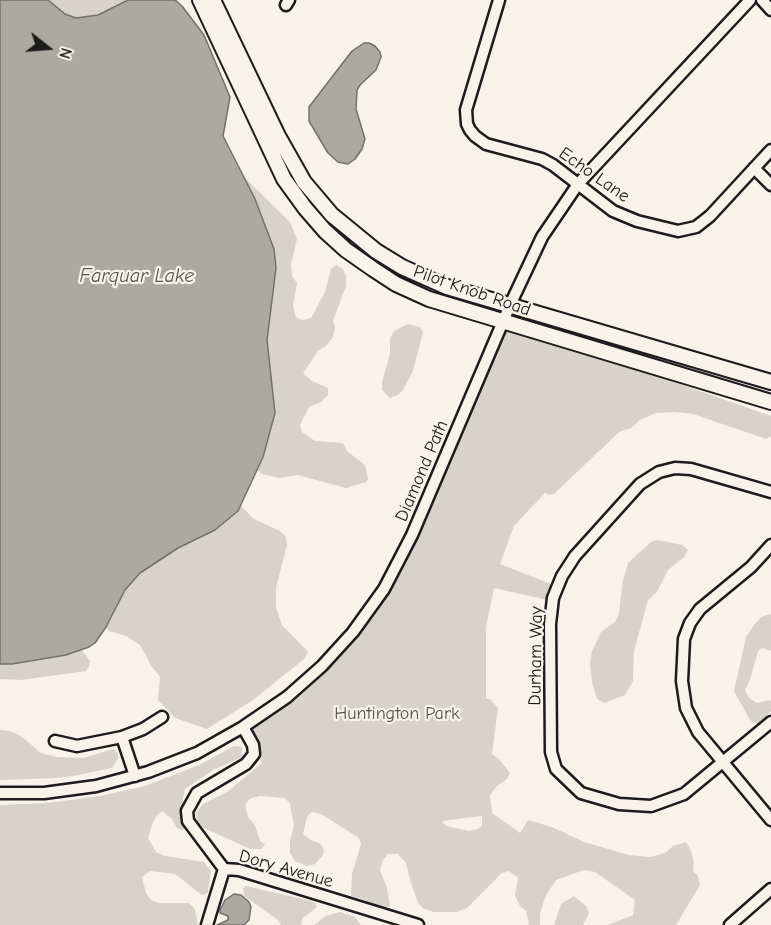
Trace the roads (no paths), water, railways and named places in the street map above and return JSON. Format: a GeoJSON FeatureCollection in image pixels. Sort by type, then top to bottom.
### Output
{"type":"FeatureCollection","features":[{"type":"Feature","properties":{"kind":"main road","name":"Pilot Knob Road"},"geometry":{"type":"LineString","coordinates":[[200,0],[276,165],[294,194],[315,220],[346,250],[396,284],[429,298],[771,402]]}},
{"type":"Feature","properties":{"kind":"main road","name":"Pilot Knob Road"},"geometry":{"type":"LineString","coordinates":[[213,0],[292,164],[332,215],[357,237],[402,267],[447,286],[771,382]]}},
{"type":"Feature","properties":{"kind":"street","name":"Echo Lane"},"geometry":{"type":"LineString","coordinates":[[499,0],[465,110],[467,124],[474,136],[486,144],[542,159],[613,211],[678,231],[691,229],[710,216],[771,150]]}},
{"type":"Feature","properties":{"kind":"street","name":"Diamond Path"},"geometry":{"type":"LineString","coordinates":[[0,793],[44,793],[96,786],[135,776],[197,753],[243,727],[288,697],[322,666],[353,632],[384,589],[412,535],[510,305],[542,237],[578,184],[750,0]]}},
{"type":"Feature","properties":{"kind":"street"},"geometry":{"type":"LineString","coordinates":[[762,0],[771,10]]}},
{"type":"Feature","properties":{"kind":"street"},"geometry":{"type":"LineString","coordinates":[[754,168],[771,185]]}},
{"type":"Feature","properties":{"kind":"street","name":"Durham Way"},"geometry":{"type":"LineString","coordinates":[[771,492],[691,469],[675,468],[659,472],[640,484],[575,556],[562,576],[553,598],[550,624],[551,752],[556,769],[581,793],[619,804],[651,806],[684,794],[771,722]]}},
{"type":"Feature","properties":{"kind":"street"},"geometry":{"type":"LineString","coordinates":[[771,545],[751,567],[700,609],[690,623],[684,639],[681,681],[686,708],[698,732],[771,820]]}},
{"type":"Feature","properties":{"kind":"street"},"geometry":{"type":"LineString","coordinates":[[55,741],[77,746],[122,737],[143,729],[162,717]]}},
{"type":"Feature","properties":{"kind":"street","name":"Dory Avenue"},"geometry":{"type":"LineString","coordinates":[[243,727],[253,745],[254,754],[246,764],[197,793],[187,811],[188,821],[224,869],[239,870],[418,925]]}},
{"type":"Feature","properties":{"kind":"street"},"geometry":{"type":"LineString","coordinates":[[122,737],[135,776]]}},
{"type":"Feature","properties":{"kind":"street"},"geometry":{"type":"LineString","coordinates":[[207,925],[224,869]]}},
{"type":"Feature","properties":{"kind":"street"},"geometry":{"type":"LineString","coordinates":[[730,925],[771,889]]}},
{"type":"Feature","properties":{"kind":"water","name":"Farquar Lake"},"geometry":{"type":"Polygon","coordinates":[[[0,0],[48,0],[65,14],[76,18],[98,15],[128,0],[175,0],[182,6],[204,35],[230,97],[223,136],[255,199],[274,249],[276,268],[267,340],[275,413],[263,457],[238,511],[215,530],[178,548],[140,573],[125,590],[95,643],[66,655],[12,664],[0,664],[0,0]]]}},
{"type":"Feature","properties":{"kind":"water"},"geometry":{"type":"Polygon","coordinates":[[[364,43],[375,46],[381,57],[376,70],[357,90],[356,109],[365,139],[362,149],[348,164],[338,162],[328,153],[309,121],[309,107],[352,51],[364,43]]]}},
{"type":"Feature","properties":{"kind":"water"},"geometry":{"type":"Polygon","coordinates":[[[234,894],[241,895],[249,902],[251,907],[249,920],[244,925],[217,925],[228,920],[228,916],[220,913],[220,910],[225,900],[234,894]]]}},
{"type":"Feature","properties":{"kind":"park label","name":"Huntington Park"},"geometry":{"type":"Point","coordinates":[397,714]}}]}
